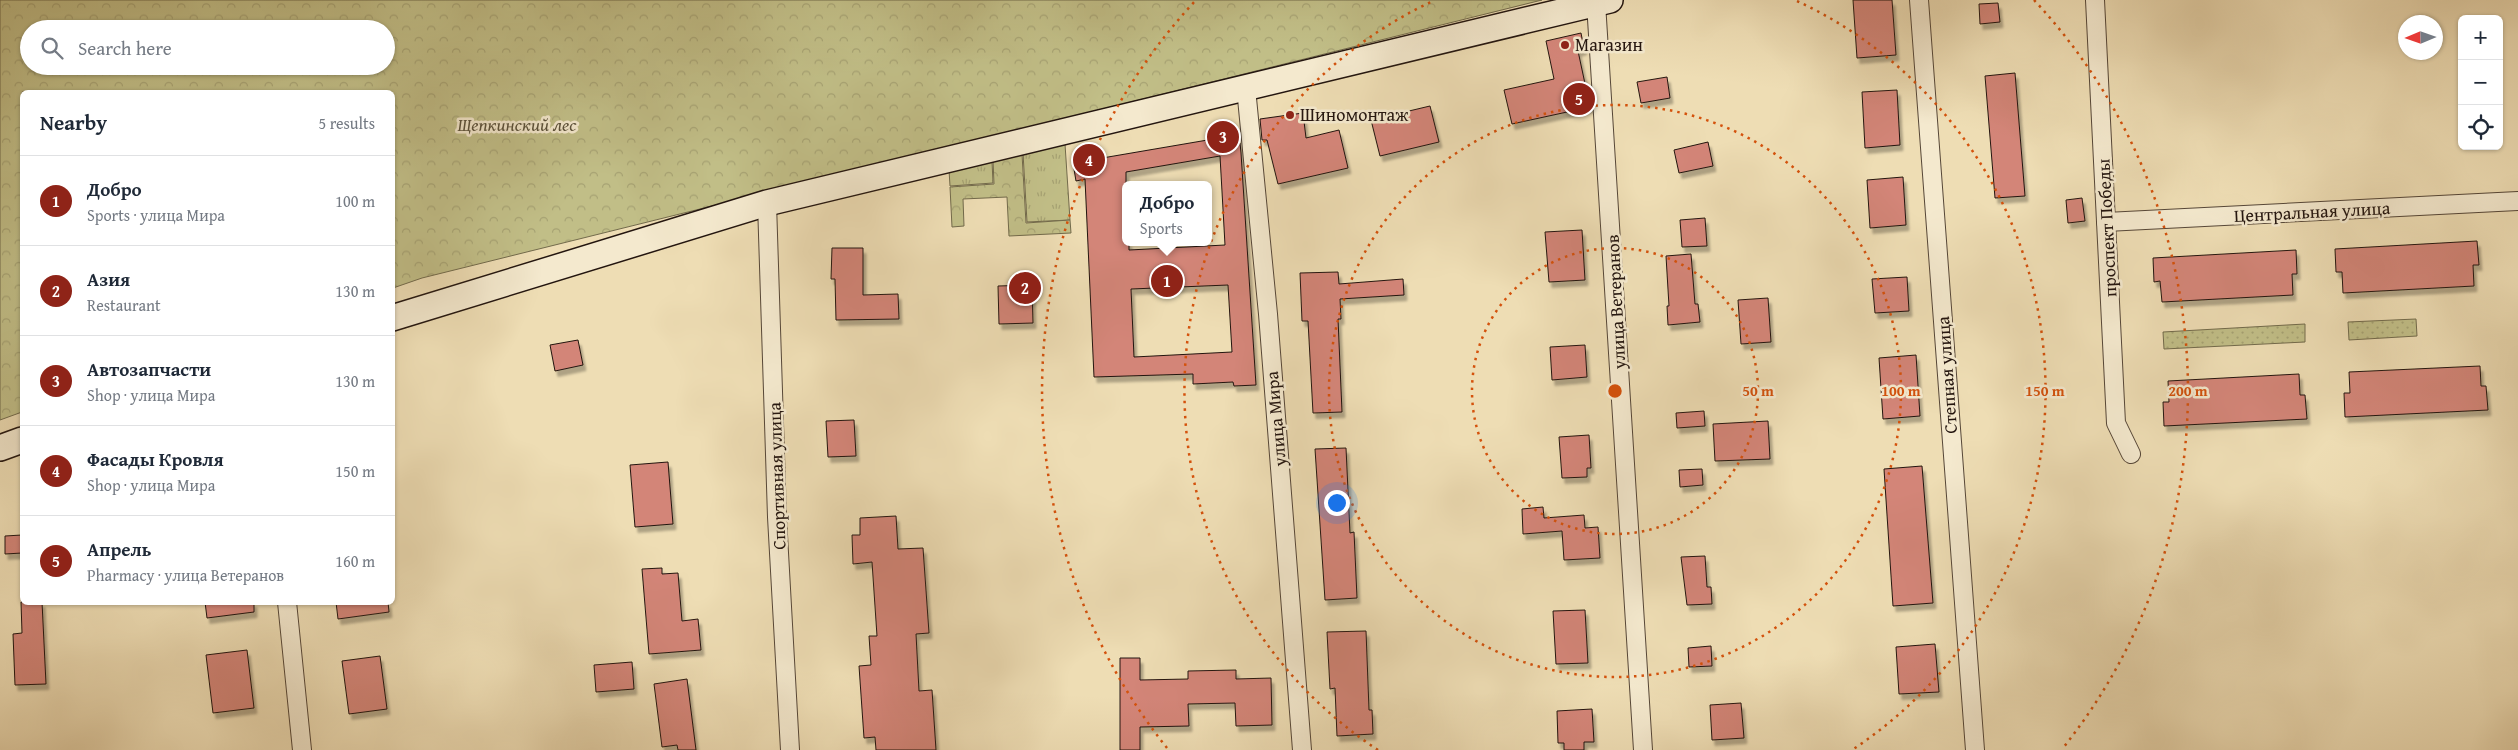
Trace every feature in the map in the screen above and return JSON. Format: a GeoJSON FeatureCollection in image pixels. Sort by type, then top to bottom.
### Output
{"type":"FeatureCollection","features":[{"type":"Feature","properties":{"kind":"main road"},"geometry":{"type":"LineString","coordinates":[[395,317],[767,203],[1603,2]]}},
{"type":"Feature","properties":{"kind":"main road"},"geometry":{"type":"LineString","coordinates":[[0,448],[20,441]]}},
{"type":"Feature","properties":{"kind":"street","name":"Степная улица"},"geometry":{"type":"LineString","coordinates":[[1918,0],[1975,750]]}},
{"type":"Feature","properties":{"kind":"street","name":"проспект Победы"},"geometry":{"type":"LineString","coordinates":[[2095,0],[2116,423],[2131,454]]}},
{"type":"Feature","properties":{"kind":"street","name":"улица Ветеранов"},"geometry":{"type":"LineString","coordinates":[[1603,2],[1643,750]]}},
{"type":"Feature","properties":{"kind":"street","name":"улица Мира"},"geometry":{"type":"LineString","coordinates":[[1246,88],[1268,314],[1302,750]]}},
{"type":"Feature","properties":{"kind":"street","name":"Центральная улица"},"geometry":{"type":"LineString","coordinates":[[2106,222],[2518,201]]}},
{"type":"Feature","properties":{"kind":"street","name":"Спортивная улица"},"geometry":{"type":"LineString","coordinates":[[767,203],[777,517],[790,750]]}},
{"type":"Feature","properties":{"kind":"street"},"geometry":{"type":"LineString","coordinates":[[286,605],[302,750]]}},
{"type":"Feature","properties":{"kind":"green space","name":"Щепкинский лес"},"geometry":{"type":"Polygon","coordinates":[[[0,0],[1542,0],[422,278],[395,287],[395,90],[20,90],[20,413],[0,420],[0,0]]]}},
{"type":"Feature","properties":{"kind":"green space"},"geometry":{"type":"Polygon","coordinates":[[[1065,144],[1070,220],[1027,222],[1023,153],[1065,144]]]}},
{"type":"Feature","properties":{"kind":"green space"},"geometry":{"type":"Polygon","coordinates":[[[1022,154],[1026,223],[1070,220],[1071,233],[1009,236],[1007,197],[963,199],[964,226],[952,227],[950,187],[994,184],[993,160],[1022,154]]]}},
{"type":"Feature","properties":{"kind":"green space"},"geometry":{"type":"Polygon","coordinates":[[[992,161],[993,183],[950,186],[949,170],[992,161]]]}},
{"type":"Feature","properties":{"kind":"green space"},"geometry":{"type":"Polygon","coordinates":[[[2416,319],[2417,336],[2349,340],[2348,322],[2416,319]]]}},
{"type":"Feature","properties":{"kind":"green space"},"geometry":{"type":"Polygon","coordinates":[[[2305,324],[2305,342],[2164,349],[2163,332],[2305,324]]]}},
{"type":"Feature","properties":{"kind":"building"},"geometry":{"type":"Polygon","coordinates":[[[1853,0],[1892,0],[1896,55],[1857,58],[1853,0]]]}},
{"type":"Feature","properties":{"kind":"building"},"geometry":{"type":"Polygon","coordinates":[[[1998,3],[2000,22],[1980,24],[1979,4],[1998,3]]]}},
{"type":"Feature","properties":{"kind":"building"},"geometry":{"type":"Polygon","coordinates":[[[1581,33],[1584,49],[1578,51],[1590,107],[1512,124],[1504,90],[1554,79],[1546,41],[1581,33]]]}},
{"type":"Feature","properties":{"kind":"building"},"geometry":{"type":"Polygon","coordinates":[[[2015,73],[2025,196],[1995,198],[1985,76],[2015,73]]]}},
{"type":"Feature","properties":{"kind":"building"},"geometry":{"type":"Polygon","coordinates":[[[1667,77],[1670,98],[1641,103],[1637,82],[1667,77]]]}},
{"type":"Feature","properties":{"kind":"building"},"geometry":{"type":"Polygon","coordinates":[[[1897,90],[1900,145],[1865,148],[1862,92],[1897,90]]]}},
{"type":"Feature","properties":{"kind":"building"},"geometry":{"type":"Polygon","coordinates":[[[1430,106],[1439,142],[1380,156],[1371,120],[1430,106]]]}},
{"type":"Feature","properties":{"kind":"building"},"geometry":{"type":"Polygon","coordinates":[[[1303,113],[1306,138],[1339,130],[1348,168],[1278,184],[1267,140],[1262,140],[1260,119],[1303,113]]]}},
{"type":"Feature","properties":{"kind":"building"},"geometry":{"type":"Polygon","coordinates":[[[1231,136],[1240,143],[1256,385],[1234,386],[1233,382],[1193,384],[1193,374],[1094,377],[1085,179],[1076,181],[1073,163],[1231,136]],[[1228,285],[1131,289],[1134,357],[1232,352],[1228,285]]]}},
{"type":"Feature","properties":{"kind":"building"},"geometry":{"type":"Polygon","coordinates":[[[1708,142],[1713,166],[1679,173],[1674,150],[1708,142]]]}},
{"type":"Feature","properties":{"kind":"building"},"geometry":{"type":"Polygon","coordinates":[[[1903,177],[1906,225],[1870,228],[1867,180],[1903,177]]]}},
{"type":"Feature","properties":{"kind":"building"},"geometry":{"type":"Polygon","coordinates":[[[2082,198],[2085,221],[2068,223],[2066,200],[2082,198]]]}},
{"type":"Feature","properties":{"kind":"building"},"geometry":{"type":"Polygon","coordinates":[[[1705,218],[1707,246],[1682,247],[1680,220],[1705,218]]]}},
{"type":"Feature","properties":{"kind":"building"},"geometry":{"type":"Polygon","coordinates":[[[1582,230],[1585,280],[1549,282],[1545,232],[1582,230]]]}},
{"type":"Feature","properties":{"kind":"building"},"geometry":{"type":"Polygon","coordinates":[[[2477,241],[2479,265],[2473,265],[2474,286],[2343,293],[2342,272],[2336,272],[2335,249],[2477,241]]]}},
{"type":"Feature","properties":{"kind":"building"},"geometry":{"type":"Polygon","coordinates":[[[832,248],[863,248],[863,295],[898,294],[899,319],[836,320],[835,279],[831,279],[832,248]]]}},
{"type":"Feature","properties":{"kind":"building"},"geometry":{"type":"Polygon","coordinates":[[[2296,250],[2297,274],[2292,274],[2293,295],[2162,302],[2160,281],[2154,282],[2153,258],[2296,250]]]}},
{"type":"Feature","properties":{"kind":"building"},"geometry":{"type":"Polygon","coordinates":[[[1691,254],[1695,304],[1698,304],[1700,322],[1668,325],[1667,306],[1669,306],[1666,256],[1691,254]]]}},
{"type":"Feature","properties":{"kind":"building"},"geometry":{"type":"Polygon","coordinates":[[[1338,272],[1339,284],[1403,279],[1404,295],[1340,299],[1341,319],[1338,319],[1342,412],[1313,413],[1308,321],[1302,321],[1300,273],[1338,272]]]}},
{"type":"Feature","properties":{"kind":"building"},"geometry":{"type":"Polygon","coordinates":[[[1907,277],[1909,311],[1875,313],[1872,279],[1907,277]]]}},
{"type":"Feature","properties":{"kind":"building"},"geometry":{"type":"Polygon","coordinates":[[[1032,285],[1033,323],[999,324],[998,286],[1032,285]]]}},
{"type":"Feature","properties":{"kind":"building"},"geometry":{"type":"Polygon","coordinates":[[[1768,298],[1771,342],[1741,344],[1738,300],[1768,298]]]}},
{"type":"Feature","properties":{"kind":"building"},"geometry":{"type":"Polygon","coordinates":[[[578,340],[583,365],[555,371],[550,345],[578,340]]]}},
{"type":"Feature","properties":{"kind":"building"},"geometry":{"type":"Polygon","coordinates":[[[1585,345],[1587,377],[1552,380],[1550,347],[1585,345]]]}},
{"type":"Feature","properties":{"kind":"building"},"geometry":{"type":"Polygon","coordinates":[[[1916,355],[1920,416],[1883,419],[1879,358],[1916,355]]]}},
{"type":"Feature","properties":{"kind":"building"},"geometry":{"type":"Polygon","coordinates":[[[2480,366],[2481,386],[2486,386],[2488,410],[2345,417],[2344,393],[2350,393],[2349,372],[2480,366]]]}},
{"type":"Feature","properties":{"kind":"building"},"geometry":{"type":"Polygon","coordinates":[[[2299,374],[2300,395],[2305,395],[2307,419],[2164,426],[2163,402],[2169,402],[2168,381],[2299,374]]]}},
{"type":"Feature","properties":{"kind":"building"},"geometry":{"type":"Polygon","coordinates":[[[1704,411],[1705,426],[1677,428],[1676,413],[1704,411]]]}},
{"type":"Feature","properties":{"kind":"building"},"geometry":{"type":"Polygon","coordinates":[[[854,420],[856,456],[828,457],[826,421],[854,420]]]}},
{"type":"Feature","properties":{"kind":"building"},"geometry":{"type":"Polygon","coordinates":[[[1768,421],[1770,459],[1715,461],[1713,424],[1768,421]]]}},
{"type":"Feature","properties":{"kind":"building"},"geometry":{"type":"Polygon","coordinates":[[[1589,435],[1591,468],[1587,468],[1587,477],[1562,478],[1559,437],[1589,435]]]}},
{"type":"Feature","properties":{"kind":"building"},"geometry":{"type":"Polygon","coordinates":[[[1346,448],[1350,533],[1354,532],[1357,598],[1325,600],[1315,449],[1346,448]]]}},
{"type":"Feature","properties":{"kind":"building"},"geometry":{"type":"Polygon","coordinates":[[[668,462],[673,524],[635,527],[630,465],[668,462]]]}},
{"type":"Feature","properties":{"kind":"building"},"geometry":{"type":"Polygon","coordinates":[[[1922,466],[1933,603],[1893,606],[1884,469],[1922,466]]]}},
{"type":"Feature","properties":{"kind":"building"},"geometry":{"type":"Polygon","coordinates":[[[1702,469],[1703,485],[1680,487],[1679,470],[1702,469]]]}},
{"type":"Feature","properties":{"kind":"building"},"geometry":{"type":"Polygon","coordinates":[[[1543,507],[1544,518],[1584,515],[1585,528],[1598,527],[1600,558],[1564,560],[1562,531],[1523,534],[1522,509],[1543,507]]]}},
{"type":"Feature","properties":{"kind":"building"},"geometry":{"type":"Polygon","coordinates":[[[896,516],[898,549],[923,548],[929,633],[916,634],[919,691],[932,690],[936,750],[876,750],[875,737],[864,738],[859,666],[871,665],[869,636],[877,636],[872,562],[853,564],[852,535],[860,535],[860,518],[896,516]]]}},
{"type":"Feature","properties":{"kind":"building"},"geometry":{"type":"Polygon","coordinates":[[[20,535],[20,553],[5,554],[5,536],[20,535]]]}},
{"type":"Feature","properties":{"kind":"building"},"geometry":{"type":"Polygon","coordinates":[[[1705,556],[1707,587],[1711,587],[1712,604],[1687,605],[1681,557],[1705,556]]]}},
{"type":"Feature","properties":{"kind":"building"},"geometry":{"type":"Polygon","coordinates":[[[662,568],[662,574],[678,573],[682,621],[698,619],[701,650],[649,654],[642,569],[662,568]]]}},
{"type":"Feature","properties":{"kind":"building"},"geometry":{"type":"Polygon","coordinates":[[[21,605],[42,605],[46,684],[15,685],[13,634],[22,633],[21,605]]]}},
{"type":"Feature","properties":{"kind":"building"},"geometry":{"type":"Polygon","coordinates":[[[205,605],[254,605],[254,612],[207,618],[205,605]]]}},
{"type":"Feature","properties":{"kind":"building"},"geometry":{"type":"Polygon","coordinates":[[[336,605],[388,605],[389,612],[338,619],[336,605]]]}},
{"type":"Feature","properties":{"kind":"building"},"geometry":{"type":"Polygon","coordinates":[[[1585,610],[1588,663],[1556,664],[1553,611],[1585,610]]]}},
{"type":"Feature","properties":{"kind":"building"},"geometry":{"type":"Polygon","coordinates":[[[1366,631],[1369,710],[1372,710],[1373,734],[1337,736],[1335,688],[1330,689],[1327,632],[1366,631]]]}},
{"type":"Feature","properties":{"kind":"building"},"geometry":{"type":"Polygon","coordinates":[[[1935,644],[1939,692],[1899,694],[1896,647],[1935,644]]]}},
{"type":"Feature","properties":{"kind":"building"},"geometry":{"type":"Polygon","coordinates":[[[1711,646],[1712,666],[1689,667],[1688,648],[1711,646]]]}},
{"type":"Feature","properties":{"kind":"building"},"geometry":{"type":"Polygon","coordinates":[[[247,650],[254,708],[213,713],[206,655],[247,650]]]}},
{"type":"Feature","properties":{"kind":"building"},"geometry":{"type":"Polygon","coordinates":[[[380,656],[387,709],[349,714],[342,661],[380,656]]]}},
{"type":"Feature","properties":{"kind":"building"},"geometry":{"type":"Polygon","coordinates":[[[1120,658],[1140,658],[1140,680],[1188,679],[1188,671],[1236,670],[1236,679],[1271,678],[1272,725],[1236,726],[1235,703],[1188,704],[1189,726],[1140,727],[1140,750],[1120,750],[1120,658]]]}},
{"type":"Feature","properties":{"kind":"building"},"geometry":{"type":"Polygon","coordinates":[[[632,662],[634,689],[596,692],[594,665],[632,662]]]}},
{"type":"Feature","properties":{"kind":"building"},"geometry":{"type":"Polygon","coordinates":[[[687,679],[696,750],[678,750],[677,745],[662,747],[654,684],[687,679]]]}},
{"type":"Feature","properties":{"kind":"building"},"geometry":{"type":"Polygon","coordinates":[[[1741,703],[1744,738],[1712,740],[1710,705],[1741,703]]]}},
{"type":"Feature","properties":{"kind":"building"},"geometry":{"type":"Polygon","coordinates":[[[1592,709],[1594,742],[1584,742],[1584,750],[1564,750],[1564,743],[1558,743],[1557,711],[1592,709]]]}},
{"type":"Feature","properties":{"kind":"place","name":"Магазин"},"geometry":{"type":"Point","coordinates":[1565,45]}},
{"type":"Feature","properties":{"kind":"place","name":"Апрель"},"geometry":{"type":"Point","coordinates":[1579,99]}},
{"type":"Feature","properties":{"kind":"place","name":"Шиномонтаж"},"geometry":{"type":"Point","coordinates":[1290,115]}},
{"type":"Feature","properties":{"kind":"place","name":"Автозапчасти"},"geometry":{"type":"Point","coordinates":[1223,137]}},
{"type":"Feature","properties":{"kind":"place","name":"Фасады Кровля"},"geometry":{"type":"Point","coordinates":[1089,160]}},
{"type":"Feature","properties":{"kind":"place","name":"Добро"},"geometry":{"type":"Point","coordinates":[1167,281]}},
{"type":"Feature","properties":{"kind":"place","name":"Азия"},"geometry":{"type":"Point","coordinates":[1025,288]}}]}
